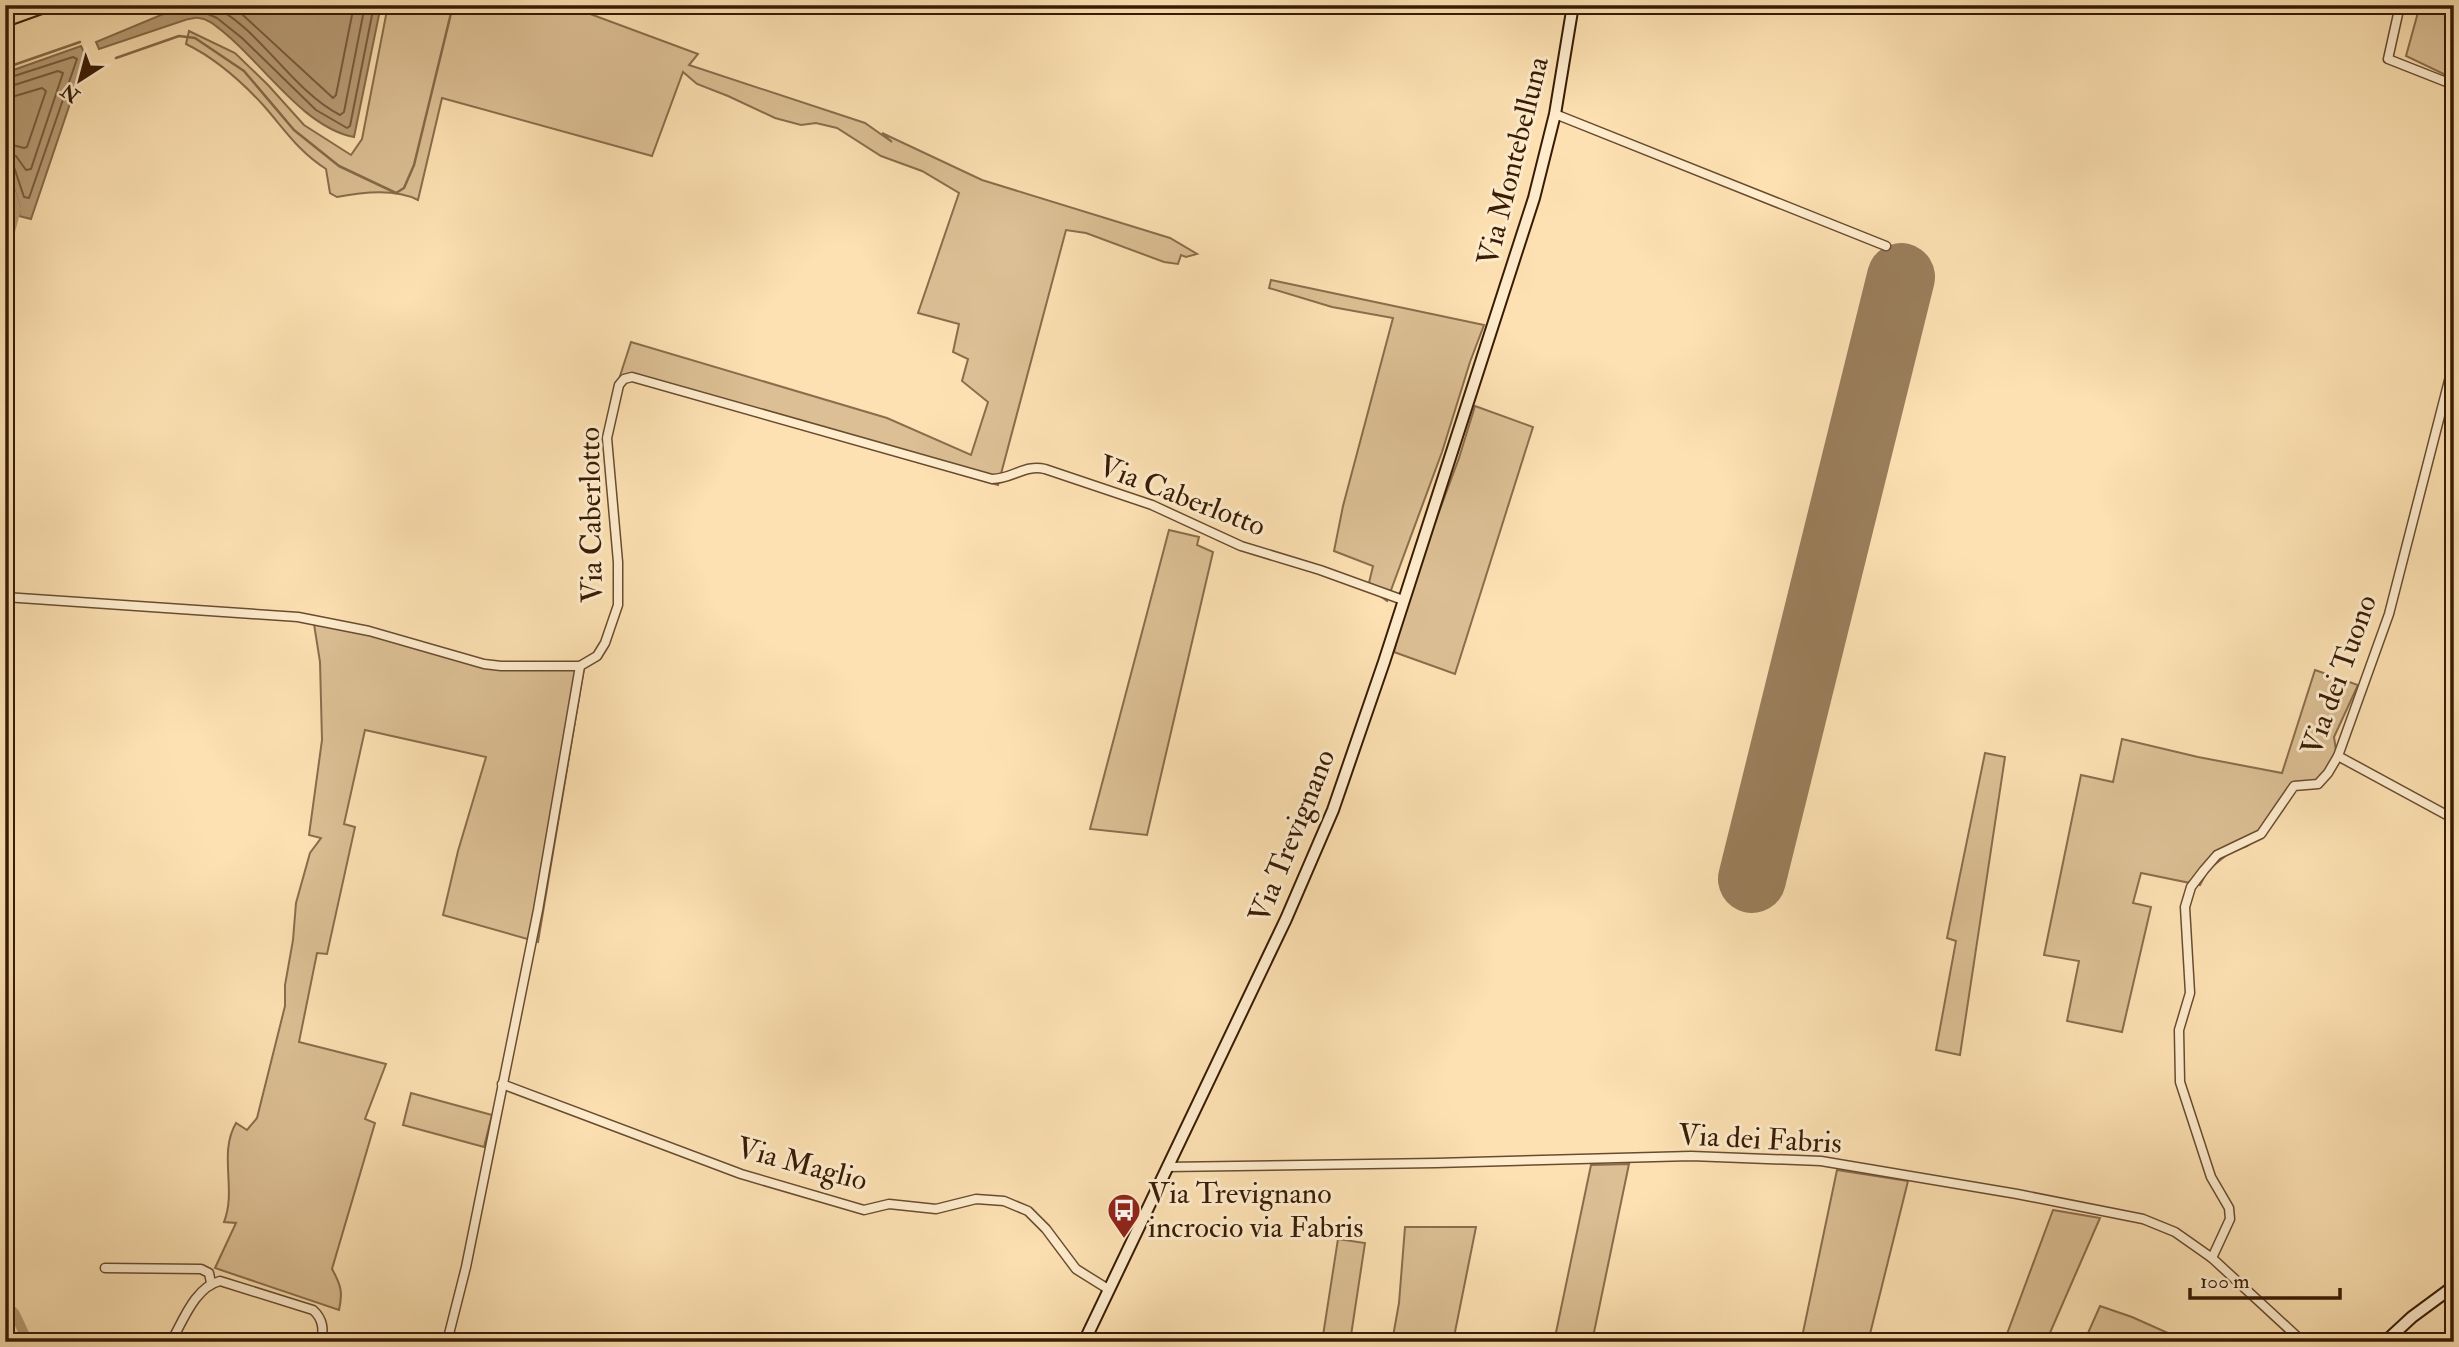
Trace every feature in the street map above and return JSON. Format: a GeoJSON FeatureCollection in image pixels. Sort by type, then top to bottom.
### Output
{"type":"FeatureCollection","features":[{"type":"Feature","properties":{"kind":"highway"},"geometry":{"type":"LineString","coordinates":[[5,19],[44,5]]}},
{"type":"Feature","properties":{"kind":"main road","name":"Via Montebelluna"},"geometry":{"type":"LineString","coordinates":[[1492,327],[1534,198],[1555,114],[1573,5]]}},
{"type":"Feature","properties":{"kind":"main road","name":"Via Trevignano"},"geometry":{"type":"LineString","coordinates":[[1084,1342],[1312,862],[1357,741],[1492,327]]}},
{"type":"Feature","properties":{"kind":"main road"},"geometry":{"type":"LineString","coordinates":[[2385,1342],[2412,1317],[2454,1286]]}},
{"type":"Feature","properties":{"kind":"street"},"geometry":{"type":"LineString","coordinates":[[2400,5],[2388,59],[2454,85]]}},
{"type":"Feature","properties":{"kind":"street"},"geometry":{"type":"LineString","coordinates":[[1555,114],[1886,246]]}},
{"type":"Feature","properties":{"kind":"street","name":"Via dei Tuono"},"geometry":{"type":"LineString","coordinates":[[2212,1258],[2231,1219],[2230,1208],[2211,1177],[2180,1082],[2179,1030],[2190,993],[2185,907],[2191,887],[2217,855],[2261,834],[2294,786],[2318,784],[2338,756],[2389,614],[2454,361]]}},
{"type":"Feature","properties":{"kind":"street","name":"Via Caberlotto"},"geometry":{"type":"LineString","coordinates":[[580,666],[597,656],[606,643],[618,605],[618,562],[607,438],[619,385],[624,379],[632,377],[992,479],[1006,478],[1026,468],[1045,469],[1152,505],[1241,546],[1320,570],[1403,600]]}},
{"type":"Feature","properties":{"kind":"street"},"geometry":{"type":"LineString","coordinates":[[5,597],[298,617],[369,631],[484,664],[580,666],[538,910],[466,1267],[447,1342]]}},
{"type":"Feature","properties":{"kind":"street"},"geometry":{"type":"LineString","coordinates":[[2338,756],[2454,819]]}},
{"type":"Feature","properties":{"kind":"street","name":"Via Maglio"},"geometry":{"type":"LineString","coordinates":[[502,1084],[741,1174],[864,1210],[889,1204],[936,1209],[976,1199],[1004,1201],[1028,1211],[1046,1229],[1076,1269],[1108,1289]]}},
{"type":"Feature","properties":{"kind":"street","name":"Via dei Fabris"},"geometry":{"type":"LineString","coordinates":[[1167,1167],[1691,1156],[1821,1161],[2017,1194],[2143,1219],[2175,1232],[2212,1258],[2303,1342]]}},
{"type":"Feature","properties":{"kind":"street"},"geometry":{"type":"LineString","coordinates":[[105,1268],[201,1269],[209,1273],[211,1283]]}},
{"type":"Feature","properties":{"kind":"street"},"geometry":{"type":"LineString","coordinates":[[171,1342],[201,1291],[211,1283],[220,1281],[313,1310],[322,1320],[324,1332],[321,1342]]}},
{"type":"Feature","properties":{"kind":"shaded area"},"geometry":{"type":"Polygon","coordinates":[[[388,5],[566,5],[698,54],[689,65],[865,123],[892,142],[882,133],[982,180],[1170,238],[1197,254],[1186,257],[1181,255],[1178,264],[1164,262],[1086,233],[1066,230],[998,485],[620,376],[631,342],[887,418],[971,455],[988,402],[962,381],[968,359],[953,352],[959,324],[918,313],[959,193],[922,171],[881,156],[837,128],[816,123],[801,125],[775,118],[697,84],[683,72],[652,156],[442,98],[418,200],[389,192],[337,197],[330,193],[326,169],[300,148],[256,97],[218,64],[186,44],[189,31],[235,53],[304,125],[351,155],[362,139],[388,5]]]}},
{"type":"Feature","properties":{"kind":"shaded area"},"geometry":{"type":"Polygon","coordinates":[[[2420,5],[2454,5],[2454,79],[2406,56],[2420,5]]]}},
{"type":"Feature","properties":{"kind":"shaded area"},"geometry":{"type":"Polygon","coordinates":[[[1271,280],[1484,325],[1442,452],[1387,601],[1368,587],[1373,566],[1334,551],[1343,506],[1393,318],[1332,307],[1269,288],[1271,280]]]}},
{"type":"Feature","properties":{"kind":"shaded area"},"geometry":{"type":"Polygon","coordinates":[[[1475,406],[1533,427],[1455,674],[1394,652],[1407,598],[1459,458],[1475,406]]]}},
{"type":"Feature","properties":{"kind":"shaded area"},"geometry":{"type":"Polygon","coordinates":[[[1169,530],[1199,537],[1197,545],[1213,552],[1147,835],[1090,829],[1169,530]]]}},
{"type":"Feature","properties":{"kind":"shaded area"},"geometry":{"type":"Polygon","coordinates":[[[314,624],[375,636],[481,665],[584,668],[538,942],[443,915],[458,851],[486,757],[365,730],[344,824],[355,827],[327,954],[317,953],[299,1042],[386,1064],[365,1119],[375,1123],[332,1269],[340,1289],[339,1310],[215,1268],[236,1223],[224,1222],[229,1197],[228,1147],[236,1123],[247,1130],[257,1118],[285,1006],[285,985],[296,903],[310,853],[321,838],[309,835],[322,740],[320,662],[314,624]]]}},
{"type":"Feature","properties":{"kind":"shaded area"},"geometry":{"type":"Polygon","coordinates":[[[2315,670],[2358,685],[2334,737],[2337,757],[2325,777],[2293,788],[2258,838],[2229,853],[2208,870],[2200,885],[2141,873],[2133,903],[2151,907],[2122,1032],[2067,1021],[2079,961],[2044,955],[2081,775],[2113,782],[2122,739],[2282,773],[2315,670]]]}},
{"type":"Feature","properties":{"kind":"shaded area"},"geometry":{"type":"Polygon","coordinates":[[[1985,753],[2005,757],[1960,1055],[1936,1050],[1956,941],[1947,938],[1985,753]]]}},
{"type":"Feature","properties":{"kind":"shaded area"},"geometry":{"type":"Polygon","coordinates":[[[411,1093],[492,1115],[484,1147],[403,1125],[411,1093]]]}},
{"type":"Feature","properties":{"kind":"shaded area"},"geometry":{"type":"Polygon","coordinates":[[[1629,1164],[1592,1342],[1554,1342],[1591,1165],[1629,1164]]]}},
{"type":"Feature","properties":{"kind":"shaded area"},"geometry":{"type":"Polygon","coordinates":[[[1837,1170],[1908,1181],[1868,1342],[1801,1342],[1837,1170]]]}},
{"type":"Feature","properties":{"kind":"shaded area"},"geometry":{"type":"Polygon","coordinates":[[[2053,1210],[2100,1218],[2046,1342],[2004,1342],[2053,1210]]]}},
{"type":"Feature","properties":{"kind":"shaded area"},"geometry":{"type":"Polygon","coordinates":[[[1405,1227],[1476,1227],[1453,1342],[1392,1342],[1399,1303],[1405,1227]]]}},
{"type":"Feature","properties":{"kind":"shaded area"},"geometry":{"type":"Polygon","coordinates":[[[1338,1239],[1365,1243],[1350,1342],[1322,1342],[1338,1239]]]}},
{"type":"Feature","properties":{"kind":"shaded area"},"geometry":{"type":"Polygon","coordinates":[[[2100,1306],[2168,1333],[2164,1342],[2084,1342],[2100,1306]]]}},
{"type":"Feature","properties":{"kind":"water"},"geometry":{"type":"Polygon","coordinates":[[[179,5],[381,5],[354,137],[319,122],[302,109],[227,35],[203,19],[188,19],[99,49],[96,42],[178,8],[179,5]]]}},
{"type":"Feature","properties":{"kind":"water"},"geometry":{"type":"Polygon","coordinates":[[[81,46],[86,56],[31,219],[19,216],[20,208],[5,160],[5,73],[81,46]]]}},
{"type":"Feature","properties":{"kind":"waterway"},"geometry":{"type":"LineString","coordinates":[[116,58],[179,36],[195,38],[244,71],[294,130],[339,166],[396,193],[404,188],[414,165],[453,5]]}},
{"type":"Feature","properties":{"kind":"waterway"},"geometry":{"type":"LineString","coordinates":[[5,68],[80,42]]}},
{"type":"Feature","properties":{"kind":"waterway"},"geometry":{"type":"LineString","coordinates":[[5,175],[16,209],[5,250]]}},
{"type":"Feature","properties":{"kind":"waterway"},"geometry":{"type":"LineString","coordinates":[[5,1303],[15,1314],[28,1342]]}},
{"type":"Feature","properties":{"kind":"runway"},"geometry":{"type":"LineString","coordinates":[[1752,879],[1901,277]]}},
{"type":"Feature","properties":{"kind":"place","name":"Via Trevignano incrocio via Fabris"},"geometry":{"type":"Point","coordinates":[1124,1240]}}]}
